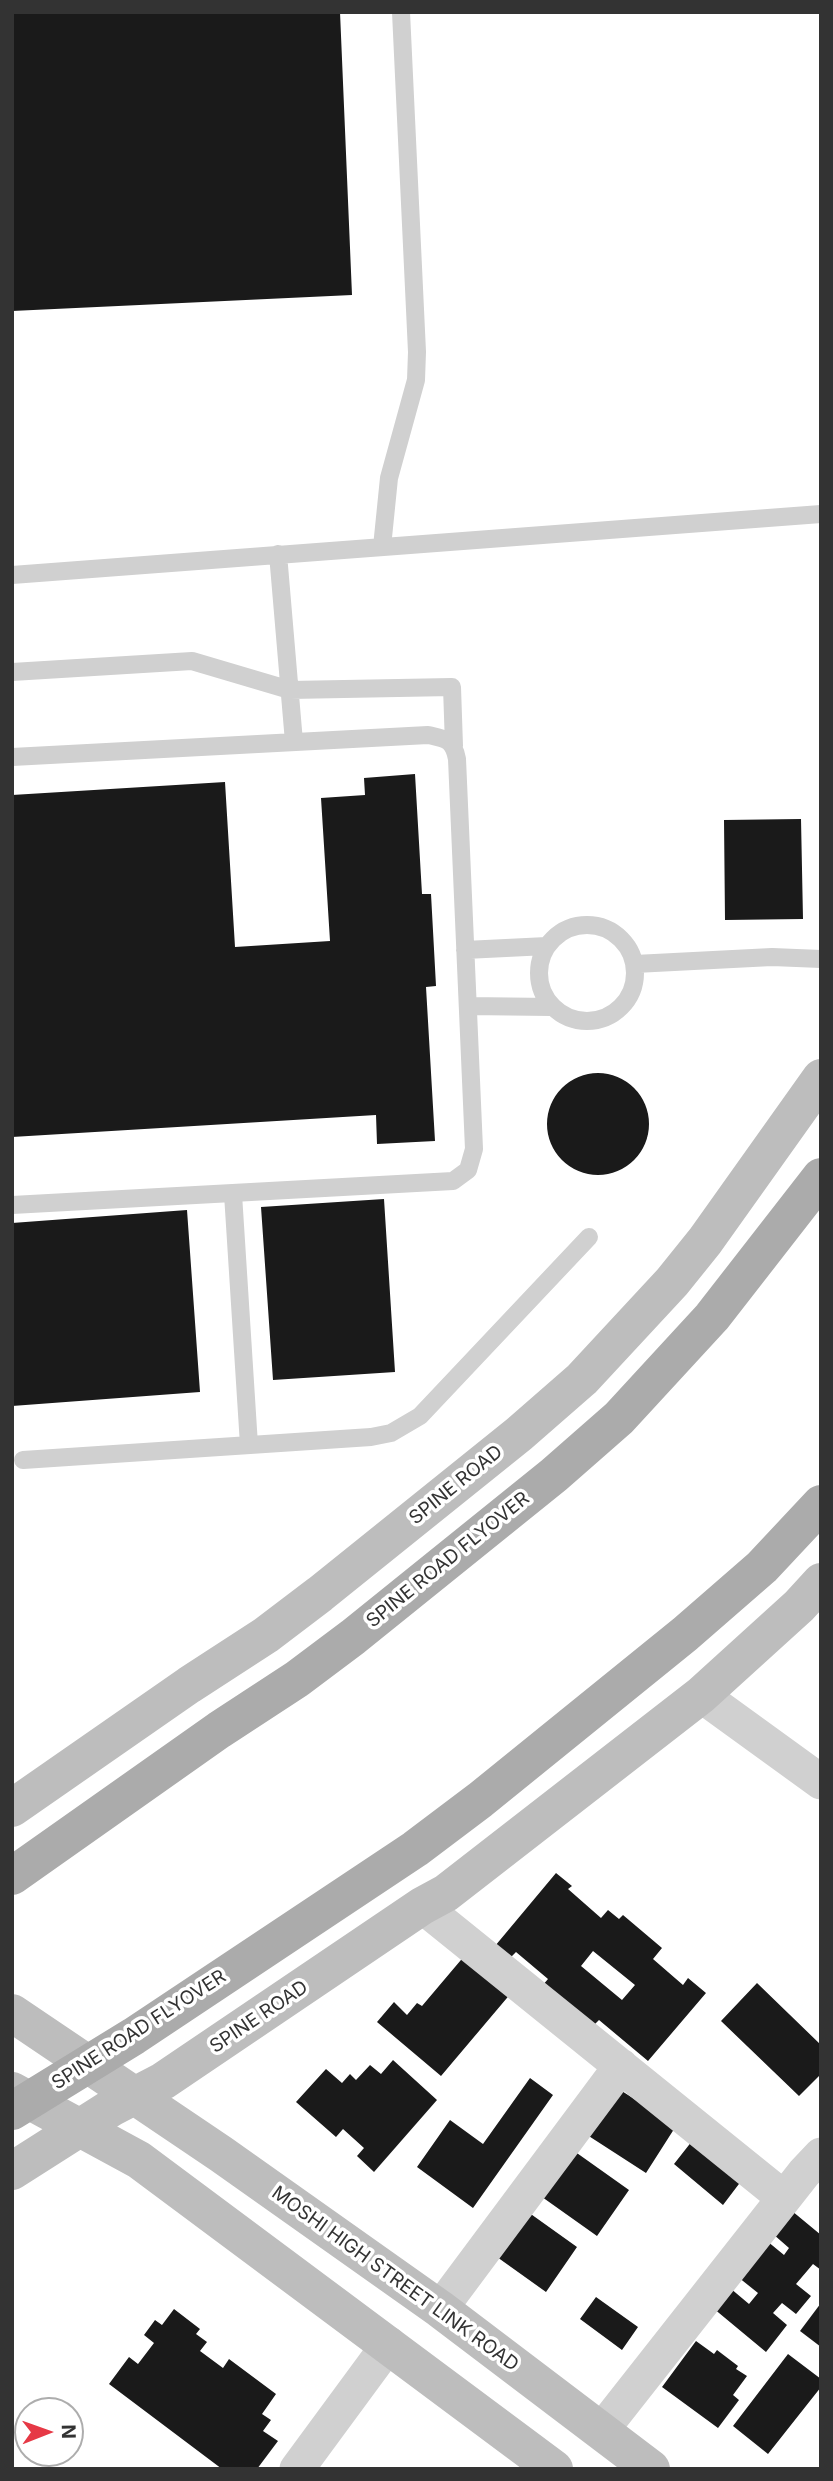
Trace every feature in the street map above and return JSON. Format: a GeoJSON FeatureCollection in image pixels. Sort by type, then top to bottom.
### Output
{"type":"FeatureCollection","features":[{"type":"Feature","properties":{"kind":"main road","name":"SPINE ROAD FLYOVER"},"geometry":{"type":"LineString","coordinates":[[12,1876],[219,1730],[297,1679],[353,1637],[619,1418],[712,1317],[821,1177]]}},
{"type":"Feature","properties":{"kind":"main road","name":"SPINE ROAD FLYOVER"},"geometry":{"type":"LineString","coordinates":[[12,2111],[134,2036],[415,1849],[480,1800],[685,1634],[762,1567],[821,1504]]}},
{"type":"Feature","properties":{"kind":"street","name":"SPINE ROAD"},"geometry":{"type":"LineString","coordinates":[[12,1808],[288,1619],[519,1434],[582,1379],[672,1282],[705,1241],[821,1078]]}},
{"type":"Feature","properties":{"kind":"street","name":"SPINE ROAD"},"geometry":{"type":"LineString","coordinates":[[12,2171],[80,2128],[163,2081],[422,1906],[446,1893],[701,1695],[799,1606],[821,1582]]}},
{"type":"Feature","properties":{"kind":"street"},"geometry":{"type":"LineString","coordinates":[[701,1695],[821,1782]]}},
{"type":"Feature","properties":{"kind":"street"},"geometry":{"type":"LineString","coordinates":[[422,1906],[621,2066],[808,2178],[601,2431]]}},
{"type":"Feature","properties":{"kind":"street","name":"MOSHI HIGH STREET LINK ROAD"},"geometry":{"type":"LineString","coordinates":[[12,2013],[221,2154],[440,2309],[651,2469]]}},
{"type":"Feature","properties":{"kind":"street"},"geometry":{"type":"LineString","coordinates":[[440,2309],[621,2066]]}},
{"type":"Feature","properties":{"kind":"street"},"geometry":{"type":"LineString","coordinates":[[12,2091],[139,2160],[554,2469]]}},
{"type":"Feature","properties":{"kind":"street"},"geometry":{"type":"LineString","coordinates":[[297,2469],[389,2344]]}},
{"type":"Feature","properties":{"kind":"lane"},"geometry":{"type":"LineString","coordinates":[[382,547],[389,478],[416,380],[417,352],[401,12]]}},
{"type":"Feature","properties":{"kind":"lane"},"geometry":{"type":"LineString","coordinates":[[12,575],[821,514]]}},
{"type":"Feature","properties":{"kind":"lane"},"geometry":{"type":"LineString","coordinates":[[278,554],[294,742]]}},
{"type":"Feature","properties":{"kind":"lane"},"geometry":{"type":"LineString","coordinates":[[12,672],[192,661],[290,690],[452,687],[474,1149],[468,1170],[453,1181],[12,1205]]}},
{"type":"Feature","properties":{"kind":"lane"},"geometry":{"type":"LineString","coordinates":[[12,757],[428,735],[444,738],[454,746]]}},
{"type":"Feature","properties":{"kind":"lane"},"geometry":{"type":"LineString","coordinates":[[589,925],[605,928],[619,937],[629,949],[635,964],[631,995],[622,1008],[609,1017],[594,1022],[564,1016],[551,1007],[543,993],[539,977],[540,961],[547,946],[559,934],[573,927],[589,925]]}},
{"type":"Feature","properties":{"kind":"lane"},"geometry":{"type":"LineString","coordinates":[[465,950],[547,946]]}},
{"type":"Feature","properties":{"kind":"lane"},"geometry":{"type":"LineString","coordinates":[[635,964],[772,957],[821,960]]}},
{"type":"Feature","properties":{"kind":"lane"},"geometry":{"type":"LineString","coordinates":[[468,1006],[551,1007]]}},
{"type":"Feature","properties":{"kind":"lane"},"geometry":{"type":"LineString","coordinates":[[233,1194],[249,1445]]}},
{"type":"Feature","properties":{"kind":"lane"},"geometry":{"type":"LineString","coordinates":[[23,1460],[371,1437],[391,1433],[419,1416],[589,1237]]}},
{"type":"Feature","properties":{"kind":"building"},"geometry":{"type":"Polygon","coordinates":[[[12,12],[340,12],[352,295],[12,311],[12,12]]]}},
{"type":"Feature","properties":{"kind":"building"},"geometry":{"type":"Polygon","coordinates":[[[415,774],[422,894],[431,894],[436,986],[426,987],[435,1141],[377,1144],[376,1115],[12,1137],[12,795],[225,782],[235,947],[330,941],[321,798],[365,795],[364,778],[415,774]]]}},
{"type":"Feature","properties":{"kind":"building"},"geometry":{"type":"Polygon","coordinates":[[[801,819],[803,919],[725,920],[724,820],[801,819]]]}},
{"type":"Feature","properties":{"kind":"building"},"geometry":{"type":"Polygon","coordinates":[[[598,1073],[617,1077],[634,1088],[645,1105],[649,1124],[645,1143],[634,1160],[617,1171],[598,1175],[579,1171],[562,1160],[551,1143],[547,1124],[551,1105],[562,1088],[579,1077],[598,1073]]]}},
{"type":"Feature","properties":{"kind":"building"},"geometry":{"type":"Polygon","coordinates":[[[384,1199],[395,1372],[273,1380],[261,1207],[384,1199]]]}},
{"type":"Feature","properties":{"kind":"building"},"geometry":{"type":"Polygon","coordinates":[[[187,1210],[200,1392],[12,1406],[12,1223],[187,1210]]]}},
{"type":"Feature","properties":{"kind":"building"},"geometry":{"type":"Polygon","coordinates":[[[556,1873],[572,1886],[568,1889],[601,1918],[608,1910],[619,1919],[623,1915],[662,1948],[653,1959],[683,1985],[688,1978],[706,1993],[648,2061],[599,2020],[591,2028],[542,1986],[548,1979],[516,1952],[510,1958],[495,1946],[556,1873]],[[593,1951],[581,1966],[622,2000],[635,1985],[593,1951]]]}},
{"type":"Feature","properties":{"kind":"building"},"geometry":{"type":"Polygon","coordinates":[[[466,1954],[512,1992],[441,2076],[377,2022],[394,2002],[407,2015],[417,2003],[422,2006],[466,1954]]]}},
{"type":"Feature","properties":{"kind":"building"},"geometry":{"type":"Polygon","coordinates":[[[757,1983],[821,2045],[821,2074],[799,2096],[721,2021],[757,1983]]]}},
{"type":"Feature","properties":{"kind":"building"},"geometry":{"type":"Polygon","coordinates":[[[393,2060],[437,2100],[374,2172],[357,2156],[364,2148],[343,2129],[336,2137],[296,2102],[326,2069],[342,2083],[350,2074],[356,2080],[370,2065],[381,2074],[393,2060]]]}},
{"type":"Feature","properties":{"kind":"building"},"geometry":{"type":"Polygon","coordinates":[[[530,2078],[553,2095],[473,2208],[417,2167],[450,2120],[483,2144],[530,2078]]]}},
{"type":"Feature","properties":{"kind":"building"},"geometry":{"type":"Polygon","coordinates":[[[611,2084],[676,2126],[646,2173],[581,2131],[611,2084]]]}},
{"type":"Feature","properties":{"kind":"building"},"geometry":{"type":"Polygon","coordinates":[[[696,2136],[745,2176],[723,2205],[674,2164],[696,2136]]]}},
{"type":"Feature","properties":{"kind":"building"},"geometry":{"type":"Polygon","coordinates":[[[567,2146],[629,2190],[597,2236],[535,2192],[567,2146]]]}},
{"type":"Feature","properties":{"kind":"building"},"geometry":{"type":"Polygon","coordinates":[[[521,2207],[577,2247],[546,2292],[490,2252],[521,2207]]]}},
{"type":"Feature","properties":{"kind":"building"},"geometry":{"type":"Polygon","coordinates":[[[792,2211],[821,2235],[821,2270],[813,2264],[796,2284],[811,2296],[796,2314],[782,2303],[773,2313],[787,2325],[766,2352],[713,2308],[730,2288],[749,2304],[758,2293],[738,2277],[767,2241],[784,2255],[789,2248],[773,2234],[792,2211]]]}},
{"type":"Feature","properties":{"kind":"building"},"geometry":{"type":"Polygon","coordinates":[[[596,2297],[638,2327],[622,2350],[580,2319],[596,2297]]]}},
{"type":"Feature","properties":{"kind":"building"},"geometry":{"type":"Polygon","coordinates":[[[821,2303],[821,2347],[800,2331],[821,2303]]]}},
{"type":"Feature","properties":{"kind":"building"},"geometry":{"type":"Polygon","coordinates":[[[174,2309],[200,2329],[196,2334],[207,2342],[200,2351],[223,2368],[229,2359],[276,2394],[262,2414],[271,2420],[263,2431],[278,2441],[257,2469],[222,2469],[109,2384],[129,2357],[138,2364],[154,2343],[144,2335],[155,2320],[162,2325],[174,2309]]]}},
{"type":"Feature","properties":{"kind":"building"},"geometry":{"type":"Polygon","coordinates":[[[696,2341],[714,2354],[717,2350],[747,2376],[733,2395],[739,2400],[718,2428],[662,2387],[696,2341]]]}},
{"type":"Feature","properties":{"kind":"building"},"geometry":{"type":"Polygon","coordinates":[[[788,2354],[821,2379],[821,2387],[768,2454],[733,2426],[788,2354]]]}}]}
